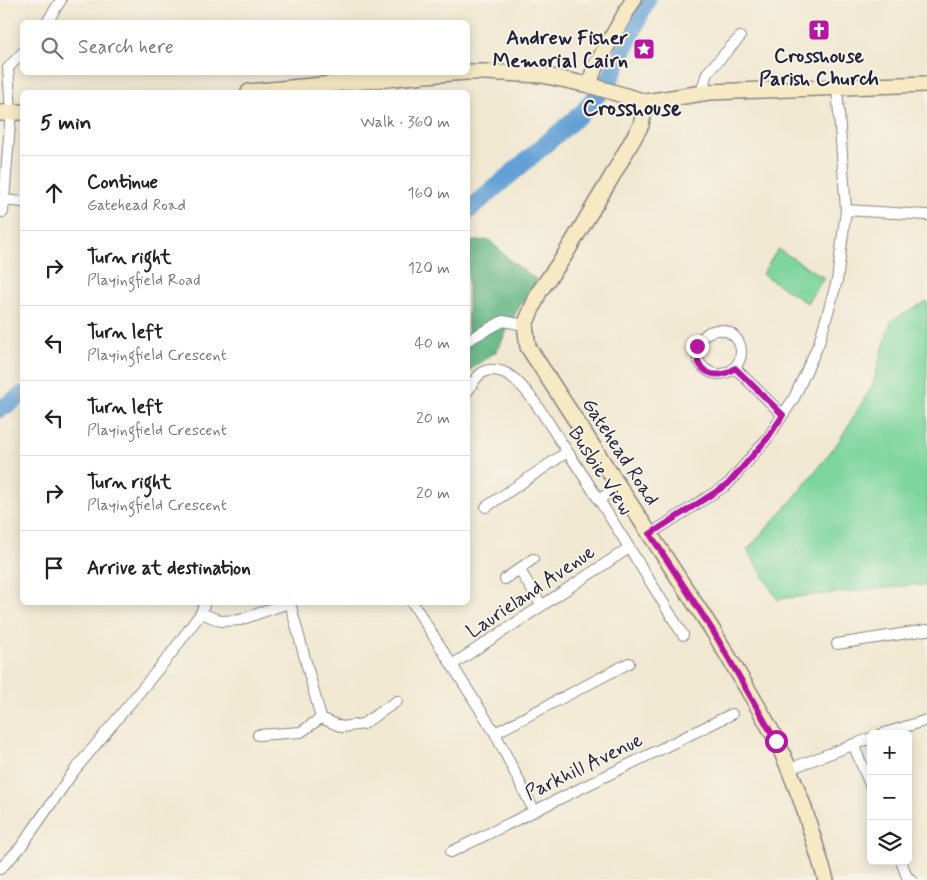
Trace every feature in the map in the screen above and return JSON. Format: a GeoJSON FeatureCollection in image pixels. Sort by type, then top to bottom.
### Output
{"type":"FeatureCollection","features":[{"type":"Feature","properties":{"kind":"main road"},"geometry":{"type":"LineString","coordinates":[[590,85],[596,67],[633,0]]}},
{"type":"Feature","properties":{"kind":"main road"},"geometry":{"type":"LineString","coordinates":[[470,72],[542,75],[590,85],[646,102],[701,93],[927,84]]}},
{"type":"Feature","properties":{"kind":"main road"},"geometry":{"type":"LineString","coordinates":[[271,90],[425,75]]}},
{"type":"Feature","properties":{"kind":"main road"},"geometry":{"type":"LineString","coordinates":[[525,324],[539,292],[563,258],[641,125],[646,102]]}},
{"type":"Feature","properties":{"kind":"main road","name":"Gatehead Road"},"geometry":{"type":"LineString","coordinates":[[525,324],[528,347],[544,374],[619,485],[713,631],[776,741],[803,805],[826,880]]}},
{"type":"Feature","properties":{"kind":"street"},"geometry":{"type":"LineString","coordinates":[[49,20],[61,0]]}},
{"type":"Feature","properties":{"kind":"street"},"geometry":{"type":"LineString","coordinates":[[701,93],[707,73],[740,38]]}},
{"type":"Feature","properties":{"kind":"street"},"geometry":{"type":"LineString","coordinates":[[3,212],[11,112],[8,68],[20,55]]}},
{"type":"Feature","properties":{"kind":"street"},"geometry":{"type":"LineString","coordinates":[[650,534],[728,484],[767,439],[794,398],[819,343],[837,281],[846,210],[837,87]]}},
{"type":"Feature","properties":{"kind":"street"},"geometry":{"type":"LineString","coordinates":[[4,200],[20,202]]}},
{"type":"Feature","properties":{"kind":"street"},"geometry":{"type":"LineString","coordinates":[[846,210],[927,215]]}},
{"type":"Feature","properties":{"kind":"street"},"geometry":{"type":"LineString","coordinates":[[470,339],[503,321],[525,324]]}},
{"type":"Feature","properties":{"kind":"street"},"geometry":{"type":"LineString","coordinates":[[716,330],[724,330],[735,337],[741,350],[741,358],[735,368],[729,373],[717,375],[709,373],[700,366],[696,351],[700,339],[709,332],[716,330]]}},
{"type":"Feature","properties":{"kind":"street"},"geometry":{"type":"LineString","coordinates":[[735,368],[783,415]]}},
{"type":"Feature","properties":{"kind":"street","name":"Busbie View"},"geometry":{"type":"LineString","coordinates":[[470,387],[476,376],[490,369],[504,372],[528,393],[600,500],[683,635]]}},
{"type":"Feature","properties":{"kind":"street"},"geometry":{"type":"LineString","coordinates":[[486,507],[568,452]]}},
{"type":"Feature","properties":{"kind":"street"},"geometry":{"type":"LineString","coordinates":[[600,500],[619,485]]}},
{"type":"Feature","properties":{"kind":"street","name":"Laurieland Avenue"},"geometry":{"type":"LineString","coordinates":[[452,665],[629,548]]}},
{"type":"Feature","properties":{"kind":"street"},"geometry":{"type":"LineString","coordinates":[[505,579],[533,559]]}},
{"type":"Feature","properties":{"kind":"street"},"geometry":{"type":"LineString","coordinates":[[519,570],[542,606]]}},
{"type":"Feature","properties":{"kind":"street"},"geometry":{"type":"LineString","coordinates":[[0,869],[20,848],[74,770],[170,655],[201,612],[204,605]]}},
{"type":"Feature","properties":{"kind":"street"},"geometry":{"type":"LineString","coordinates":[[201,612],[221,621],[240,620],[285,605]]}},
{"type":"Feature","properties":{"kind":"street"},"geometry":{"type":"LineString","coordinates":[[292,605],[321,718]]}},
{"type":"Feature","properties":{"kind":"street"},"geometry":{"type":"LineString","coordinates":[[414,605],[495,733],[534,811]]}},
{"type":"Feature","properties":{"kind":"street"},"geometry":{"type":"LineString","coordinates":[[837,644],[927,630]]}},
{"type":"Feature","properties":{"kind":"street"},"geometry":{"type":"LineString","coordinates":[[495,733],[629,663]]}},
{"type":"Feature","properties":{"kind":"street"},"geometry":{"type":"LineString","coordinates":[[321,718],[342,727],[363,724],[397,701]]}},
{"type":"Feature","properties":{"kind":"street","name":"Parkhill Avenue"},"geometry":{"type":"LineString","coordinates":[[451,852],[732,714]]}},
{"type":"Feature","properties":{"kind":"street"},"geometry":{"type":"LineString","coordinates":[[258,735],[301,732],[321,718]]}},
{"type":"Feature","properties":{"kind":"street"},"geometry":{"type":"LineString","coordinates":[[895,730],[927,720]]}},
{"type":"Feature","properties":{"kind":"street"},"geometry":{"type":"LineString","coordinates":[[789,769],[867,739]]}},
{"type":"Feature","properties":{"kind":"street"},"geometry":{"type":"LineString","coordinates":[[853,744],[867,777]]}},
{"type":"Feature","properties":{"kind":"street"},"geometry":{"type":"LineString","coordinates":[[902,865],[907,877],[912,880]]}},
{"type":"Feature","properties":{"kind":"green space"},"geometry":{"type":"Polygon","coordinates":[[[489,240],[512,262],[537,280],[516,312],[497,351],[470,370],[470,242],[489,240]]]}},
{"type":"Feature","properties":{"kind":"green space"},"geometry":{"type":"Polygon","coordinates":[[[778,249],[824,278],[807,303],[762,274],[778,249]]]}},
{"type":"Feature","properties":{"kind":"green space"},"geometry":{"type":"Polygon","coordinates":[[[927,301],[927,586],[914,585],[778,600],[747,550],[794,498],[839,441],[872,386],[891,321],[927,301]]]}},
{"type":"Feature","properties":{"kind":"waterway"},"geometry":{"type":"LineString","coordinates":[[470,209],[584,111],[610,79],[647,0]]}},
{"type":"Feature","properties":{"kind":"waterway"},"geometry":{"type":"LineString","coordinates":[[0,409],[20,396]]}},
{"type":"Feature","properties":{"kind":"place","name":"Crosshouse Parish Church"},"geometry":{"type":"Point","coordinates":[819,30]}},
{"type":"Feature","properties":{"kind":"place","name":"Andrew Fisher Memorial Cairn"},"geometry":{"type":"Point","coordinates":[644,49]}},
{"type":"Feature","properties":{"kind":"district","name":"Crosshouse"},"geometry":{"type":"Point","coordinates":[632,109]}},
{"type":"Feature","properties":{"kind":"route"},"geometry":{"type":"LineString","coordinates":[[697,346],[697,359],[700,366],[709,373],[717,375],[729,373],[735,368],[783,415],[767,439],[728,484],[650,534],[713,631],[776,741]]}}]}
